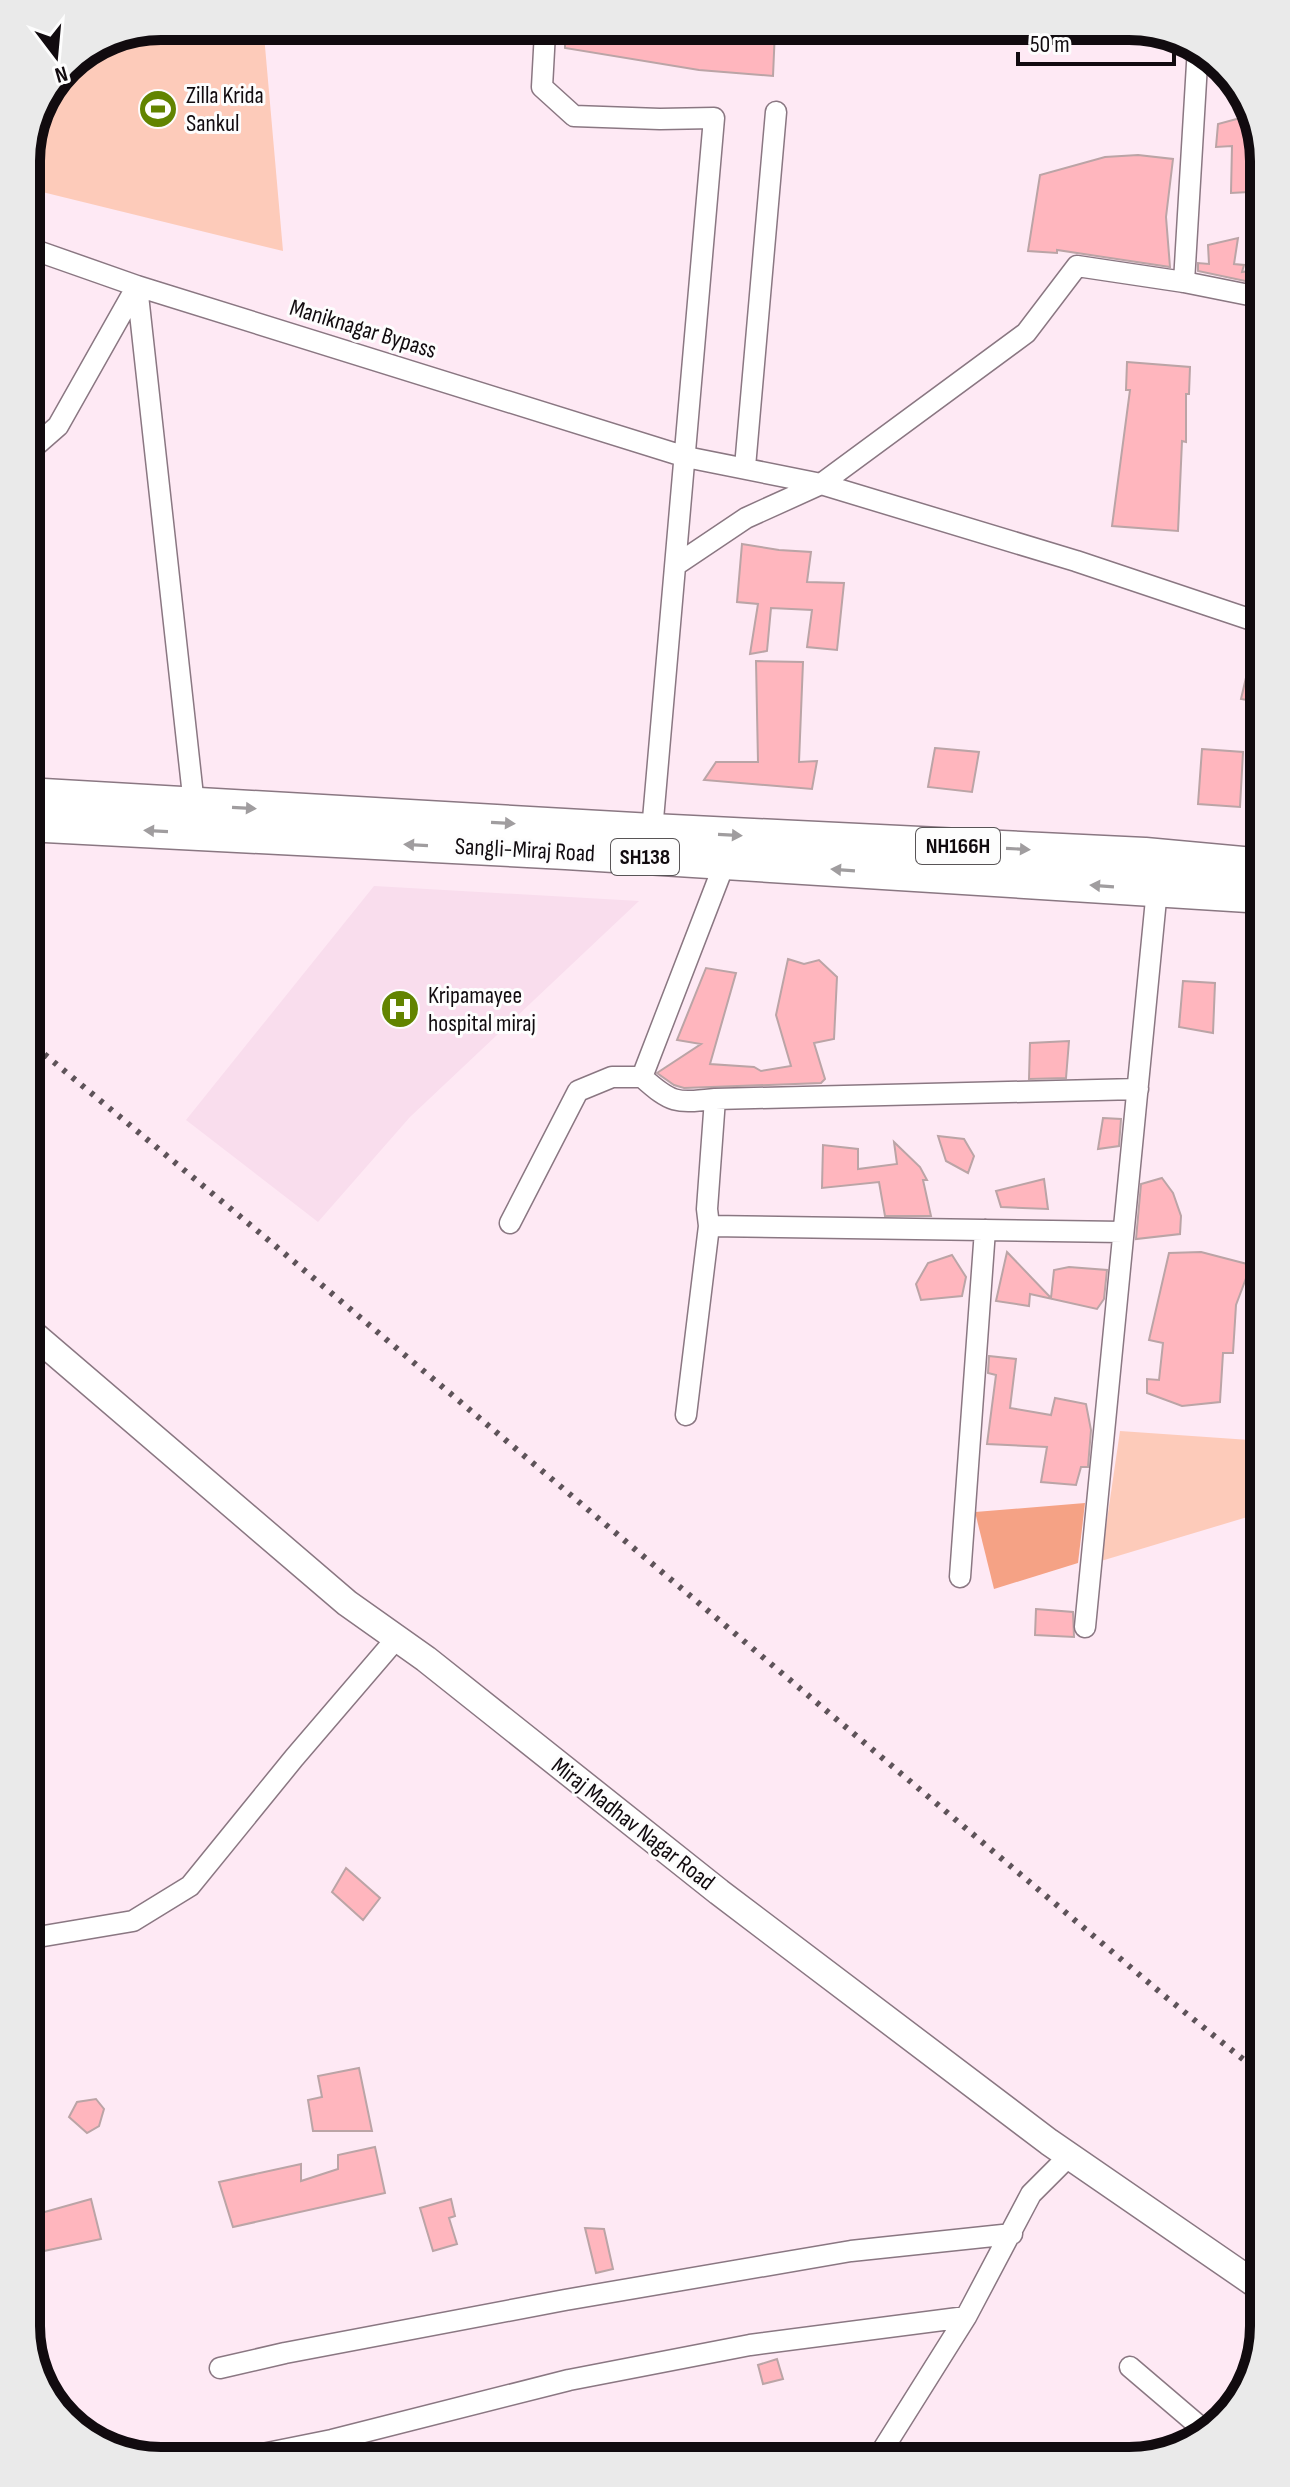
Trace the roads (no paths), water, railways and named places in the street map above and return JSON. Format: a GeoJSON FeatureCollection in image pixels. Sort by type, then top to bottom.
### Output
{"type":"FeatureCollection","features":[{"type":"Feature","properties":{"kind":"highway","name":"Sangli-Miraj Road"},"geometry":{"type":"LineString","coordinates":[[40,796],[1145,855],[1250,865]]}},
{"type":"Feature","properties":{"kind":"highway","name":"Sangli-Miraj Road"},"geometry":{"type":"LineString","coordinates":[[40,825],[725,862],[1250,895]]}},
{"type":"Feature","properties":{"kind":"street"},"geometry":{"type":"LineString","coordinates":[[545,40],[542,87],[574,116],[714,118],[652,831]]}},
{"type":"Feature","properties":{"kind":"street"},"geometry":{"type":"LineString","coordinates":[[1184,282],[1197,61]]}},
{"type":"Feature","properties":{"kind":"street"},"geometry":{"type":"LineString","coordinates":[[776,112],[745,467],[821,484],[1076,561],[1250,619]]}},
{"type":"Feature","properties":{"kind":"street","name":"Maniknagar Bypass"},"geometry":{"type":"LineString","coordinates":[[40,252],[137,286],[686,457],[745,467]]}},
{"type":"Feature","properties":{"kind":"street"},"geometry":{"type":"LineString","coordinates":[[676,565],[746,518],[821,484],[1026,333],[1077,266],[1250,295]]}},
{"type":"Feature","properties":{"kind":"street"},"geometry":{"type":"LineString","coordinates":[[40,442],[58,426],[137,286]]}},
{"type":"Feature","properties":{"kind":"street"},"geometry":{"type":"LineString","coordinates":[[137,286],[194,805]]}},
{"type":"Feature","properties":{"kind":"street"},"geometry":{"type":"LineString","coordinates":[[642,1077],[725,862]]}},
{"type":"Feature","properties":{"kind":"street"},"geometry":{"type":"LineString","coordinates":[[1085,1627],[1157,889]]}},
{"type":"Feature","properties":{"kind":"street"},"geometry":{"type":"LineString","coordinates":[[510,1223],[578,1091],[612,1077],[642,1077],[659,1092],[680,1102],[1138,1089]]}},
{"type":"Feature","properties":{"kind":"street"},"geometry":{"type":"LineString","coordinates":[[686,1415],[709,1226],[707,1209],[715,1099]]}},
{"type":"Feature","properties":{"kind":"street"},"geometry":{"type":"LineString","coordinates":[[709,1226],[1123,1232]]}},
{"type":"Feature","properties":{"kind":"street"},"geometry":{"type":"LineString","coordinates":[[960,1577],[985,1230]]}},
{"type":"Feature","properties":{"kind":"street","name":"Miraj Madhav Nagar Road"},"geometry":{"type":"LineString","coordinates":[[40,1340],[347,1603],[426,1659],[719,1892],[1069,2156],[1250,2280]]}},
{"type":"Feature","properties":{"kind":"street"},"geometry":{"type":"LineString","coordinates":[[40,1937],[133,1921],[190,1886],[396,1639]]}},
{"type":"Feature","properties":{"kind":"street"},"geometry":{"type":"LineString","coordinates":[[884,2447],[966,2317],[1031,2194],[1069,2156]]}},
{"type":"Feature","properties":{"kind":"street"},"geometry":{"type":"LineString","coordinates":[[220,2368],[565,2300],[851,2251],[1012,2234]]}},
{"type":"Feature","properties":{"kind":"street"},"geometry":{"type":"LineString","coordinates":[[297,2447],[569,2380],[750,2345],[966,2317]]}},
{"type":"Feature","properties":{"kind":"street"},"geometry":{"type":"LineString","coordinates":[[1130,2367],[1198,2425]]}},
{"type":"Feature","properties":{"kind":"railway"},"geometry":{"type":"LineString","coordinates":[[40,1051],[1250,2065]]}},
{"type":"Feature","properties":{"kind":"place","name":"Zilla Krida Sankul"},"geometry":{"type":"Point","coordinates":[158,109]}},
{"type":"Feature","properties":{"kind":"place","name":"Kripamayee hospital miraj"},"geometry":{"type":"Point","coordinates":[400,1009]}}]}
